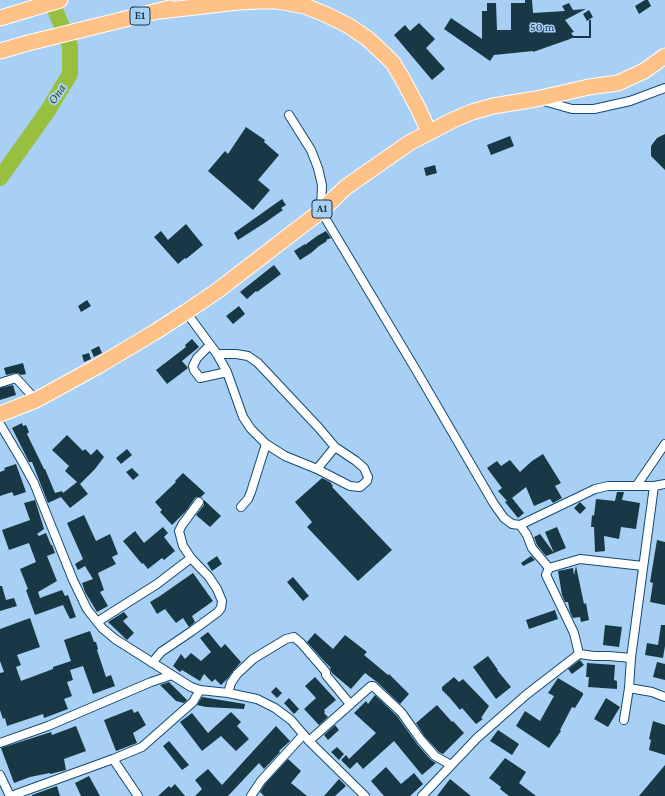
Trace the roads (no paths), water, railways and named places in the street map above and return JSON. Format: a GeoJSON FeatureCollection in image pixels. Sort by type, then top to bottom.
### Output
{"type":"FeatureCollection","features":[{"type":"Feature","properties":{"kind":"highway"},"geometry":{"type":"LineString","coordinates":[[0,18],[60,0]]}},
{"type":"Feature","properties":{"kind":"highway","name":"E1"},"geometry":{"type":"LineString","coordinates":[[0,51],[28,42],[207,0]]}},
{"type":"Feature","properties":{"kind":"highway"},"geometry":{"type":"LineString","coordinates":[[160,11],[245,2],[277,1],[305,6],[327,15],[349,26],[368,39],[393,63],[418,108],[429,132]]}},
{"type":"Feature","properties":{"kind":"highway","name":"A1"},"geometry":{"type":"LineString","coordinates":[[0,414],[36,400],[155,332],[186,312],[217,291],[321,211],[346,187],[408,143],[453,120],[472,112],[493,106],[536,99],[589,87],[618,83],[644,71],[665,56]]}},
{"type":"Feature","properties":{"kind":"street"},"geometry":{"type":"LineString","coordinates":[[536,99],[572,109],[594,109],[630,101],[665,88]]}},
{"type":"Feature","properties":{"kind":"street"},"geometry":{"type":"LineString","coordinates":[[289,115],[311,150],[318,168],[322,185],[321,211],[494,504],[504,518],[512,524],[520,525],[595,489],[608,486],[654,486],[665,484]]}},
{"type":"Feature","properties":{"kind":"street"},"geometry":{"type":"LineString","coordinates":[[186,312],[217,354],[227,372],[243,417],[251,429],[266,444],[285,456],[317,469],[350,486],[360,487],[367,481],[368,477],[364,468],[335,447],[258,363],[248,356],[236,354],[217,354]]}},
{"type":"Feature","properties":{"kind":"street"},"geometry":{"type":"LineString","coordinates":[[210,344],[197,358],[193,366],[194,370],[200,378],[227,372]]}},
{"type":"Feature","properties":{"kind":"street"},"geometry":{"type":"LineString","coordinates":[[0,383],[16,378],[36,400]]}},
{"type":"Feature","properties":{"kind":"street"},"geometry":{"type":"LineString","coordinates":[[0,424],[34,483],[73,580],[87,609],[102,628],[115,639],[191,687],[200,690],[228,693],[257,699],[275,708],[291,720],[303,735],[365,796]]}},
{"type":"Feature","properties":{"kind":"street"},"geometry":{"type":"LineString","coordinates":[[242,507],[251,492],[266,444]]}},
{"type":"Feature","properties":{"kind":"street"},"geometry":{"type":"LineString","coordinates":[[637,485],[665,444]]}},
{"type":"Feature","properties":{"kind":"street"},"geometry":{"type":"LineString","coordinates":[[317,469],[335,447]]}},
{"type":"Feature","properties":{"kind":"street"},"geometry":{"type":"LineString","coordinates":[[624,720],[654,486]]}},
{"type":"Feature","properties":{"kind":"street"},"geometry":{"type":"LineString","coordinates":[[152,663],[161,652],[218,612],[221,608],[222,601],[217,589],[209,577],[191,558],[183,546],[179,532],[182,525],[198,502]]}},
{"type":"Feature","properties":{"kind":"street"},"geometry":{"type":"LineString","coordinates":[[520,525],[527,535],[532,548],[549,568]]}},
{"type":"Feature","properties":{"kind":"street"},"geometry":{"type":"LineString","coordinates":[[97,622],[157,584],[191,558]]}},
{"type":"Feature","properties":{"kind":"street"},"geometry":{"type":"LineString","coordinates":[[549,568],[580,559],[643,566]]}},
{"type":"Feature","properties":{"kind":"street"},"geometry":{"type":"LineString","coordinates":[[549,568],[546,575],[574,633],[579,654]]}},
{"type":"Feature","properties":{"kind":"street"},"geometry":{"type":"LineString","coordinates":[[228,693],[231,683],[237,674],[253,659],[286,639],[294,637],[301,642],[350,704]]}},
{"type":"Feature","properties":{"kind":"street"},"geometry":{"type":"LineString","coordinates":[[422,796],[477,738],[515,705],[579,654],[631,658]]}},
{"type":"Feature","properties":{"kind":"street"},"geometry":{"type":"LineString","coordinates":[[0,743],[48,726],[151,682],[172,675]]}},
{"type":"Feature","properties":{"kind":"street"},"geometry":{"type":"LineString","coordinates":[[309,741],[350,704],[371,686],[373,686],[402,712],[421,740],[435,756],[451,765]]}},
{"type":"Feature","properties":{"kind":"street"},"geometry":{"type":"LineString","coordinates":[[629,688],[652,692],[665,697]]}},
{"type":"Feature","properties":{"kind":"street"},"geometry":{"type":"LineString","coordinates":[[0,775],[11,796],[142,747],[193,702],[200,690]]}},
{"type":"Feature","properties":{"kind":"street"},"geometry":{"type":"LineString","coordinates":[[251,796],[261,781],[303,735]]}},
{"type":"Feature","properties":{"kind":"street"},"geometry":{"type":"LineString","coordinates":[[113,759],[138,796]]}},
{"type":"Feature","properties":{"kind":"waterway","name":"Ona"},"geometry":{"type":"LineString","coordinates":[[0,178],[47,112],[70,74],[70,46],[51,0]]}}]}
